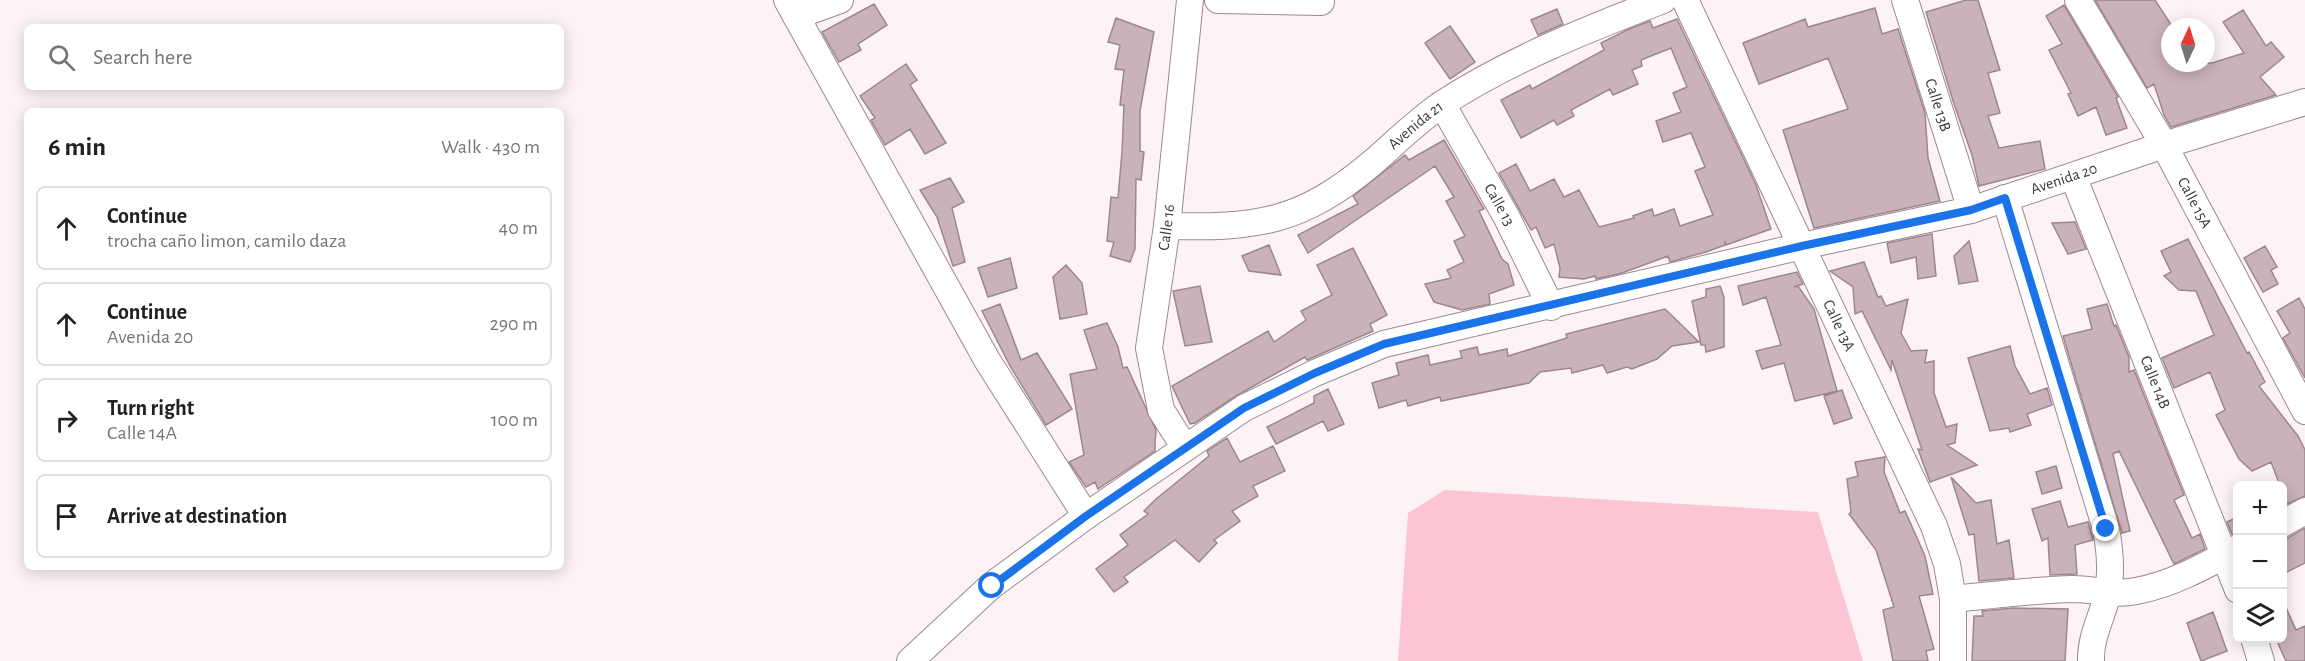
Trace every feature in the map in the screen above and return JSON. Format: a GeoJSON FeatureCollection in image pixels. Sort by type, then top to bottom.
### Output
{"type":"FeatureCollection","features":[{"type":"Feature","properties":{"kind":"street"},"geometry":{"type":"LineString","coordinates":[[840,0],[792,8],[987,360],[1086,516]]}},
{"type":"Feature","properties":{"kind":"street","name":"Calle 16"},"geometry":{"type":"LineString","coordinates":[[1185,448],[1161,410],[1149,348],[1167,226],[1190,0]]}},
{"type":"Feature","properties":{"kind":"street"},"geometry":{"type":"LineString","coordinates":[[1218,0],[1322,2],[1321,0]]}},
{"type":"Feature","properties":{"kind":"street","name":"Avenida 21"},"geometry":{"type":"LineString","coordinates":[[1167,226],[1226,228],[1274,220],[1327,198],[1442,104],[1519,62],[1663,0]]}},
{"type":"Feature","properties":{"kind":"street","name":"Calle 13A"},"geometry":{"type":"LineString","coordinates":[[1685,0],[1934,526],[1947,564],[1953,599],[1953,661]]}},
{"type":"Feature","properties":{"kind":"street","name":"Calle 13B"},"geometry":{"type":"LineString","coordinates":[[1905,0],[1971,210]]}},
{"type":"Feature","properties":{"kind":"street","name":"Calle 15A"},"geometry":{"type":"LineString","coordinates":[[2078,0],[2164,145],[2305,411]]}},
{"type":"Feature","properties":{"kind":"street","name":"Calle 13"},"geometry":{"type":"LineString","coordinates":[[1442,104],[1506,216],[1551,307]]}},
{"type":"Feature","properties":{"kind":"street","name":"Avenida 20"},"geometry":{"type":"LineString","coordinates":[[910,661],[992,586],[1086,516],[1244,408],[1315,373],[1384,344],[1551,307],[1802,246],[1971,210],[2164,145],[2301,111]]}},
{"type":"Feature","properties":{"kind":"street","name":"Calle 14B"},"geometry":{"type":"LineString","coordinates":[[2073,176],[2232,551],[2238,589]]}},
{"type":"Feature","properties":{"kind":"street"},"geometry":{"type":"LineString","coordinates":[[2005,198],[2106,529],[2109,548],[2107,594],[2096,630],[2091,661]]}},
{"type":"Feature","properties":{"kind":"street"},"geometry":{"type":"LineString","coordinates":[[2287,522],[2305,511]]}},
{"type":"Feature","properties":{"kind":"street"},"geometry":{"type":"LineString","coordinates":[[1953,599],[2077,589],[2107,594],[2136,592],[2161,584],[2232,551]]}},
{"type":"Feature","properties":{"kind":"street"},"geometry":{"type":"LineString","coordinates":[[2255,643],[2261,661]]}},
{"type":"Feature","properties":{"kind":"shaded area"},"geometry":{"type":"Polygon","coordinates":[[[1445,490],[1818,512],[1863,661],[1398,661],[1408,513],[1445,490]]]}},
{"type":"Feature","properties":{"kind":"building"},"geometry":{"type":"Polygon","coordinates":[[[1966,0],[1978,0],[2000,70],[1988,73],[2000,113],[1988,116],[1999,148],[2040,141],[2045,169],[1979,186],[1972,155],[1926,12],[1966,0]]]}},
{"type":"Feature","properties":{"kind":"building"},"geometry":{"type":"Polygon","coordinates":[[[2095,0],[2155,0],[2167,18],[2161,18],[2161,72],[2215,72],[2215,62],[2244,53],[2223,22],[2243,10],[2266,46],[2271,42],[2284,57],[2260,77],[2276,95],[2171,127],[2164,115],[2154,84],[2147,88],[2095,0]]]}},
{"type":"Feature","properties":{"kind":"building"},"geometry":{"type":"Polygon","coordinates":[[[874,4],[887,25],[858,44],[861,50],[839,62],[822,32],[874,4]]]}},
{"type":"Feature","properties":{"kind":"building"},"geometry":{"type":"Polygon","coordinates":[[[2064,5],[2118,97],[2116,98],[2127,128],[2106,135],[2096,107],[2078,116],[2068,94],[2071,93],[2049,50],[2062,44],[2046,16],[2064,5]]]}},
{"type":"Feature","properties":{"kind":"building"},"geometry":{"type":"Polygon","coordinates":[[[1875,8],[1882,34],[1898,29],[1925,113],[1928,158],[1940,201],[1814,228],[1783,130],[1848,109],[1828,58],[1759,84],[1743,43],[1805,19],[1808,27],[1875,8]]]}},
{"type":"Feature","properties":{"kind":"building"},"geometry":{"type":"Polygon","coordinates":[[[1557,9],[1563,24],[1538,35],[1531,20],[1557,9]]]}},
{"type":"Feature","properties":{"kind":"building"},"geometry":{"type":"Polygon","coordinates":[[[1116,18],[1154,32],[1140,111],[1140,151],[1144,152],[1141,180],[1136,179],[1135,249],[1130,262],[1110,256],[1114,242],[1107,241],[1111,197],[1118,198],[1124,105],[1120,105],[1124,70],[1115,69],[1120,45],[1108,42],[1116,18]]]}},
{"type":"Feature","properties":{"kind":"building"},"geometry":{"type":"Polygon","coordinates":[[[1677,19],[1756,185],[1771,229],[1726,245],[1725,241],[1725,245],[1706,252],[1670,262],[1668,256],[1622,273],[1596,279],[1595,276],[1584,279],[1559,277],[1560,268],[1554,244],[1545,248],[1536,227],[1531,230],[1499,173],[1516,164],[1530,191],[1554,179],[1564,197],[1579,190],[1599,227],[1634,218],[1633,216],[1652,209],[1654,216],[1674,209],[1680,226],[1713,215],[1695,171],[1705,167],[1691,133],[1663,142],[1656,121],[1681,112],[1673,93],[1687,87],[1671,48],[1641,60],[1642,66],[1632,70],[1638,84],[1613,95],[1610,89],[1571,110],[1574,116],[1557,125],[1554,120],[1521,138],[1501,100],[1530,85],[1532,89],[1604,50],[1601,43],[1629,29],[1650,21],[1653,28],[1677,19]]]}},
{"type":"Feature","properties":{"kind":"building"},"geometry":{"type":"Polygon","coordinates":[[[1450,26],[1475,62],[1450,79],[1425,43],[1450,26]]]}},
{"type":"Feature","properties":{"kind":"building"},"geometry":{"type":"Polygon","coordinates":[[[906,64],[917,80],[910,85],[946,143],[925,154],[910,129],[885,145],[871,120],[875,118],[860,96],[906,64]]]}},
{"type":"Feature","properties":{"kind":"building"},"geometry":{"type":"Polygon","coordinates":[[[1444,140],[1484,209],[1479,211],[1502,259],[1508,264],[1514,285],[1489,294],[1490,304],[1462,310],[1434,302],[1425,284],[1451,278],[1447,270],[1464,262],[1454,241],[1465,236],[1446,201],[1454,197],[1435,166],[1308,253],[1298,235],[1358,204],[1353,196],[1405,155],[1409,160],[1444,140]]]}},
{"type":"Feature","properties":{"kind":"building"},"geometry":{"type":"Polygon","coordinates":[[[950,178],[964,202],[952,208],[965,262],[953,266],[937,217],[920,190],[950,178]]]}},
{"type":"Feature","properties":{"kind":"building"},"geometry":{"type":"Polygon","coordinates":[[[2075,222],[2086,249],[2068,254],[2052,223],[2075,222]]]}},
{"type":"Feature","properties":{"kind":"building"},"geometry":{"type":"Polygon","coordinates":[[[1932,234],[1936,276],[1918,279],[1916,257],[1891,263],[1887,243],[1932,234]]]}},
{"type":"Feature","properties":{"kind":"building"},"geometry":{"type":"Polygon","coordinates":[[[2188,239],[2247,353],[2249,352],[2265,382],[2259,386],[2298,436],[2305,450],[2305,496],[2287,504],[2287,481],[2278,481],[2271,462],[2252,471],[2239,459],[2216,415],[2225,410],[2210,372],[2174,388],[2162,358],[2214,335],[2196,291],[2179,290],[2164,276],[2171,272],[2161,251],[2188,239]]]}},
{"type":"Feature","properties":{"kind":"building"},"geometry":{"type":"Polygon","coordinates":[[[1969,241],[1978,281],[1959,284],[1954,256],[1969,241]]]}},
{"type":"Feature","properties":{"kind":"building"},"geometry":{"type":"Polygon","coordinates":[[[1269,245],[1281,275],[1249,271],[1242,256],[1269,245]]]}},
{"type":"Feature","properties":{"kind":"building"},"geometry":{"type":"Polygon","coordinates":[[[2265,246],[2277,267],[2271,270],[2278,284],[2263,292],[2244,258],[2265,246]]]}},
{"type":"Feature","properties":{"kind":"building"},"geometry":{"type":"Polygon","coordinates":[[[1353,248],[1387,315],[1370,324],[1373,331],[1307,360],[1305,357],[1190,424],[1172,386],[1268,331],[1274,342],[1306,320],[1301,311],[1332,295],[1317,265],[1353,248]]]}},
{"type":"Feature","properties":{"kind":"building"},"geometry":{"type":"Polygon","coordinates":[[[1010,258],[1017,288],[988,297],[978,268],[1010,258]]]}},
{"type":"Feature","properties":{"kind":"building"},"geometry":{"type":"Polygon","coordinates":[[[1864,262],[1878,297],[1881,296],[1886,306],[1908,299],[1901,333],[1911,351],[1927,350],[1925,363],[1934,361],[1934,393],[1946,427],[1957,424],[1955,443],[1947,445],[1977,465],[1930,482],[1918,449],[1922,450],[1892,360],[1891,370],[1862,311],[1855,314],[1853,287],[1830,271],[1864,262]]]}},
{"type":"Feature","properties":{"kind":"building"},"geometry":{"type":"Polygon","coordinates":[[[1066,265],[1082,283],[1087,314],[1060,319],[1053,277],[1066,265]]]}},
{"type":"Feature","properties":{"kind":"building"},"geometry":{"type":"Polygon","coordinates":[[[1797,272],[1803,284],[1794,287],[1798,286],[1814,309],[1837,391],[1795,401],[1784,363],[1762,369],[1756,351],[1781,345],[1766,297],[1743,305],[1738,286],[1797,272]]]}},
{"type":"Feature","properties":{"kind":"building"},"geometry":{"type":"Polygon","coordinates":[[[1200,286],[1212,342],[1185,346],[1173,291],[1200,286]]]}},
{"type":"Feature","properties":{"kind":"building"},"geometry":{"type":"Polygon","coordinates":[[[1720,286],[1724,297],[1724,347],[1706,352],[1705,345],[1701,345],[1692,301],[1706,297],[1706,289],[1720,286]]]}},
{"type":"Feature","properties":{"kind":"building"},"geometry":{"type":"Polygon","coordinates":[[[2299,298],[2305,309],[2305,378],[2283,338],[2290,333],[2277,311],[2299,298]]]}},
{"type":"Feature","properties":{"kind":"building"},"geometry":{"type":"Polygon","coordinates":[[[1000,304],[1021,360],[1037,353],[1072,409],[1046,425],[1010,366],[982,311],[1000,304]]]}},
{"type":"Feature","properties":{"kind":"building"},"geometry":{"type":"Polygon","coordinates":[[[2107,304],[2114,326],[2116,325],[2129,357],[2129,372],[2134,370],[2184,495],[2174,500],[2192,538],[2200,534],[2205,549],[2174,564],[2119,451],[2113,454],[2130,531],[2122,533],[2063,336],[2092,329],[2087,309],[2107,304]]]}},
{"type":"Feature","properties":{"kind":"building"},"geometry":{"type":"Polygon","coordinates":[[[1665,309],[1699,342],[1672,346],[1657,359],[1632,369],[1627,367],[1607,373],[1603,365],[1572,373],[1571,368],[1540,372],[1529,383],[1441,401],[1440,397],[1408,406],[1406,400],[1379,408],[1372,383],[1399,375],[1396,363],[1428,355],[1430,365],[1462,358],[1460,351],[1477,347],[1479,355],[1507,349],[1508,356],[1567,338],[1566,334],[1665,309]]]}},
{"type":"Feature","properties":{"kind":"building"},"geometry":{"type":"Polygon","coordinates":[[[1107,323],[1118,347],[1123,368],[1127,367],[1156,430],[1155,451],[1098,489],[1095,482],[1086,487],[1069,462],[1084,455],[1070,374],[1097,369],[1084,330],[1107,323]]]}},
{"type":"Feature","properties":{"kind":"building"},"geometry":{"type":"Polygon","coordinates":[[[2010,346],[2015,366],[2030,394],[2047,388],[2052,405],[2027,414],[2031,425],[2010,432],[2009,428],[1990,431],[1968,358],[2010,346]]]}},
{"type":"Feature","properties":{"kind":"building"},"geometry":{"type":"Polygon","coordinates":[[[1328,389],[1344,424],[1328,431],[1323,421],[1276,444],[1267,427],[1314,403],[1314,396],[1328,389]]]}},
{"type":"Feature","properties":{"kind":"building"},"geometry":{"type":"Polygon","coordinates":[[[1842,390],[1852,418],[1834,424],[1824,396],[1842,390]]]}},
{"type":"Feature","properties":{"kind":"building"},"geometry":{"type":"Polygon","coordinates":[[[1227,438],[1240,462],[1273,446],[1285,471],[1253,486],[1258,496],[1232,511],[1240,521],[1214,540],[1217,543],[1199,562],[1175,540],[1124,577],[1128,582],[1114,592],[1096,569],[1128,545],[1120,535],[1148,514],[1144,511],[1156,499],[1209,456],[1207,451],[1227,438]]]}},
{"type":"Feature","properties":{"kind":"building"},"geometry":{"type":"Polygon","coordinates":[[[1885,457],[1884,472],[1900,513],[1905,511],[1925,556],[1933,594],[1919,596],[1934,649],[1926,651],[1928,661],[1893,661],[1883,610],[1894,607],[1876,550],[1849,514],[1851,512],[1847,479],[1858,476],[1855,462],[1885,457]]]}},
{"type":"Feature","properties":{"kind":"building"},"geometry":{"type":"Polygon","coordinates":[[[2056,466],[2062,488],[2042,494],[2036,472],[2056,466]]]}},
{"type":"Feature","properties":{"kind":"building"},"geometry":{"type":"Polygon","coordinates":[[[1951,477],[1976,503],[1991,500],[1997,544],[2009,540],[2014,578],[1979,581],[1974,534],[1969,535],[1951,477]]]}},
{"type":"Feature","properties":{"kind":"building"},"geometry":{"type":"Polygon","coordinates":[[[2060,501],[2068,527],[2088,522],[2093,540],[2075,545],[2077,574],[2050,575],[2048,538],[2042,541],[2032,509],[2060,501]]]}},
{"type":"Feature","properties":{"kind":"building"},"geometry":{"type":"Polygon","coordinates":[[[2233,519],[2233,534],[2232,534],[2227,522],[2233,519]]]}},
{"type":"Feature","properties":{"kind":"building"},"geometry":{"type":"Polygon","coordinates":[[[2305,528],[2305,563],[2287,572],[2287,539],[2305,528]]]}},
{"type":"Feature","properties":{"kind":"building"},"geometry":{"type":"Polygon","coordinates":[[[2013,608],[2068,609],[2065,661],[1972,661],[1974,616],[1983,616],[1982,611],[2013,608]]]}},
{"type":"Feature","properties":{"kind":"building"},"geometry":{"type":"Polygon","coordinates":[[[2287,610],[2296,630],[2305,626],[2305,661],[2286,661],[2278,643],[2287,643],[2287,610]]]}},
{"type":"Feature","properties":{"kind":"building"},"geometry":{"type":"Polygon","coordinates":[[[2213,612],[2227,651],[2201,661],[2187,623],[2213,612]]]}},
{"type":"Feature","properties":{"kind":"route"},"geometry":{"type":"LineString","coordinates":[[992,586],[1086,516],[1244,408],[1315,373],[1384,344],[1551,307],[1802,246],[1971,210],[2005,198],[2106,529]]}}]}
